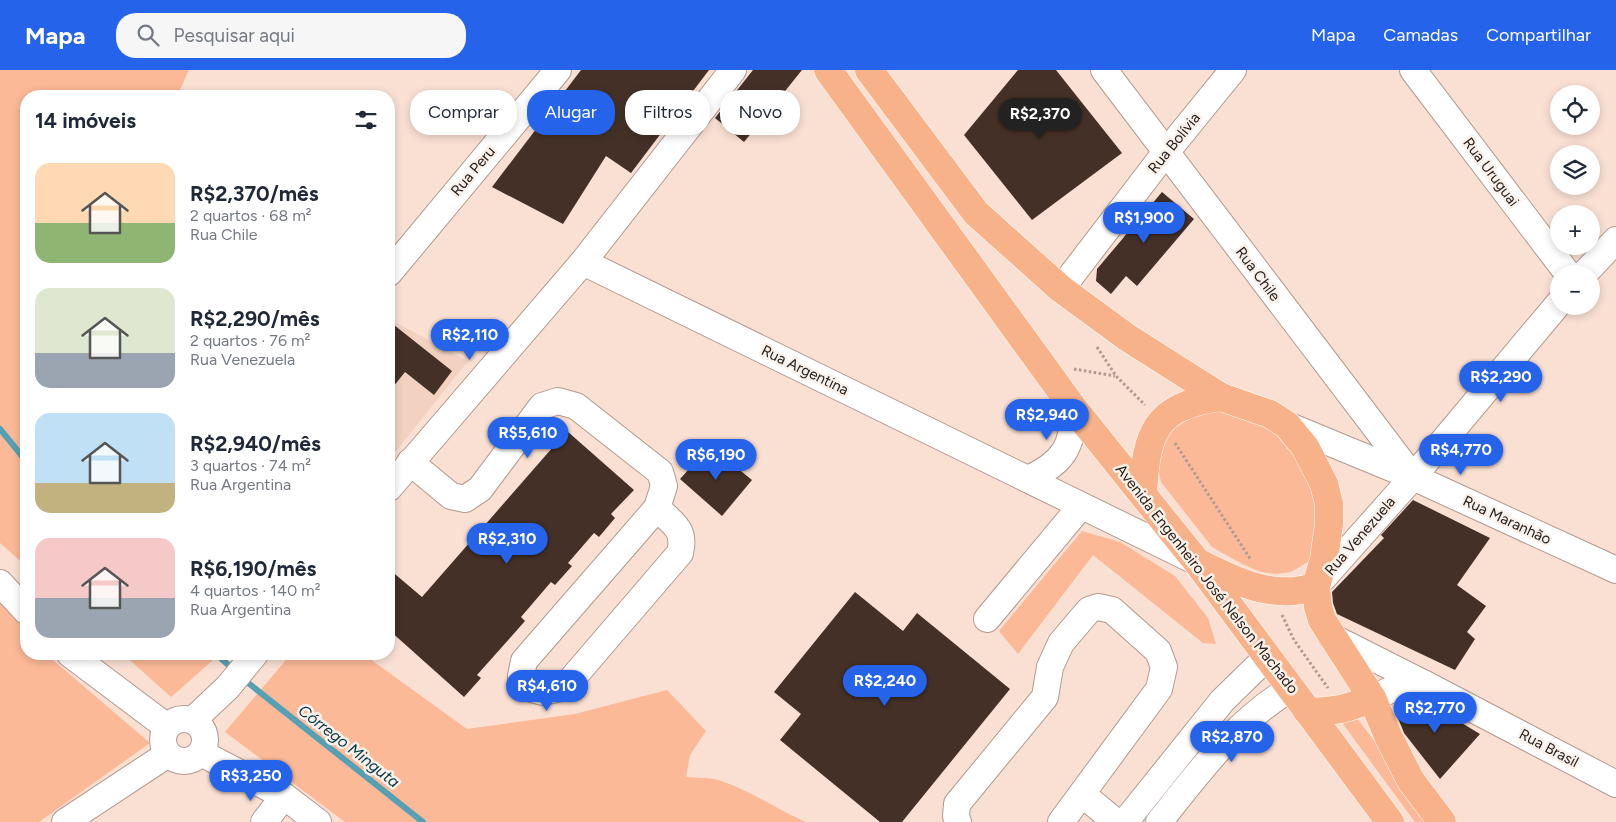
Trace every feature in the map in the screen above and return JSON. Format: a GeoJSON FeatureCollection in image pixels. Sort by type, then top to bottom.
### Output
{"type":"FeatureCollection","features":[{"type":"Feature","properties":{"kind":"main road","name":"Avenida Engenheiro José Nelson Machado"},"geometry":{"type":"LineString","coordinates":[[828,70],[1074,409],[1197,562],[1390,822]]}},
{"type":"Feature","properties":{"kind":"main road"},"geometry":{"type":"LineString","coordinates":[[868,70],[976,213],[1061,289],[1128,338],[1221,398],[1270,414],[1287,425],[1305,447],[1317,468],[1329,504],[1329,524],[1316,586],[1318,607],[1322,620],[1372,698],[1389,738],[1411,781],[1442,822]]}},
{"type":"Feature","properties":{"kind":"main road"},"geometry":{"type":"LineString","coordinates":[[1143,495],[1147,448],[1161,421],[1182,406],[1201,400],[1221,398]]}},
{"type":"Feature","properties":{"kind":"main road"},"geometry":{"type":"LineString","coordinates":[[1197,562],[1231,579],[1270,590],[1302,591],[1316,586]]}},
{"type":"Feature","properties":{"kind":"main road"},"geometry":{"type":"LineString","coordinates":[[1307,711],[1328,712],[1344,710],[1372,698]]}},
{"type":"Feature","properties":{"kind":"street","name":"Rua Peru"},"geometry":{"type":"LineString","coordinates":[[395,265],[558,70]]}},
{"type":"Feature","properties":{"kind":"street","name":"Rua Chile"},"geometry":{"type":"LineString","coordinates":[[1104,70],[1413,477]]}},
{"type":"Feature","properties":{"kind":"street","name":"Rua Bolívia"},"geometry":{"type":"LineString","coordinates":[[1061,289],[1166,152],[1233,70]]}},
{"type":"Feature","properties":{"kind":"street","name":"Rua Uruguai"},"geometry":{"type":"LineString","coordinates":[[1413,70],[1561,265]]}},
{"type":"Feature","properties":{"kind":"street"},"geometry":{"type":"LineString","coordinates":[[395,481],[583,262],[731,71]]}},
{"type":"Feature","properties":{"kind":"street"},"geometry":{"type":"LineString","coordinates":[[1592,265],[1616,240]]}},
{"type":"Feature","properties":{"kind":"street","name":"Rua Argentina"},"geometry":{"type":"LineString","coordinates":[[583,262],[1197,562]]}},
{"type":"Feature","properties":{"kind":"street","name":"Rua Venezuela"},"geometry":{"type":"LineString","coordinates":[[1316,586],[1413,477],[1550,314]]}},
{"type":"Feature","properties":{"kind":"street"},"geometry":{"type":"LineString","coordinates":[[410,462],[451,496],[465,499],[480,489],[542,406],[558,401],[576,406],[660,472],[664,486],[657,508],[524,660],[521,676],[528,688],[543,692],[565,687],[680,553],[684,540],[680,531],[657,508]]}},
{"type":"Feature","properties":{"kind":"street"},"geometry":{"type":"LineString","coordinates":[[1028,479],[1048,469],[1064,453],[1073,432],[1074,409]]}},
{"type":"Feature","properties":{"kind":"street","name":"Rua Maranhão"},"geometry":{"type":"LineString","coordinates":[[1287,425],[1413,477],[1616,570]]}},
{"type":"Feature","properties":{"kind":"street"},"geometry":{"type":"LineString","coordinates":[[987,618],[1081,506]]}},
{"type":"Feature","properties":{"kind":"street"},"geometry":{"type":"LineString","coordinates":[[0,583],[20,605]]}},
{"type":"Feature","properties":{"kind":"street"},"geometry":{"type":"LineString","coordinates":[[958,822],[956,816],[957,804],[1045,697],[1050,667],[1062,643],[1088,610],[1098,607],[1112,610],[1158,651],[1164,667],[1159,689],[1076,811],[1116,822]]}},
{"type":"Feature","properties":{"kind":"street","name":"Rua Brasil"},"geometry":{"type":"LineString","coordinates":[[1332,637],[1616,784]]}},
{"type":"Feature","properties":{"kind":"street"},"geometry":{"type":"LineString","coordinates":[[1125,822],[1222,701],[1267,657]]}},
{"type":"Feature","properties":{"kind":"street"},"geometry":{"type":"LineString","coordinates":[[78,660],[168,727]]}},
{"type":"Feature","properties":{"kind":"street"},"geometry":{"type":"LineString","coordinates":[[193,720],[244,667]]}},
{"type":"Feature","properties":{"kind":"street"},"geometry":{"type":"LineString","coordinates":[[1372,698],[1402,685],[1425,684]]}},
{"type":"Feature","properties":{"kind":"street"},"geometry":{"type":"LineString","coordinates":[[1159,822],[1220,746],[1241,724],[1291,688]]}},
{"type":"Feature","properties":{"kind":"street"},"geometry":{"type":"LineString","coordinates":[[184,718],[193,720],[201,726],[206,744],[201,753],[194,759],[184,762],[175,760],[168,754],[163,745],[163,735],[175,720],[184,718]]}},
{"type":"Feature","properties":{"kind":"street"},"geometry":{"type":"LineString","coordinates":[[201,753],[284,796],[318,822]]}},
{"type":"Feature","properties":{"kind":"street"},"geometry":{"type":"LineString","coordinates":[[65,822],[168,754]]}},
{"type":"Feature","properties":{"kind":"street"},"geometry":{"type":"LineString","coordinates":[[264,822],[284,796]]}},
{"type":"Feature","properties":{"kind":"path"},"geometry":{"type":"LineString","coordinates":[[1116,376],[1161,421],[1270,590],[1294,640],[1344,710]]}},
{"type":"Feature","properties":{"kind":"shaded area"},"geometry":{"type":"Polygon","coordinates":[[[0,70],[189,70],[180,90],[20,90],[20,561],[0,543],[0,70]]]}},
{"type":"Feature","properties":{"kind":"shaded area"},"geometry":{"type":"Polygon","coordinates":[[[395,322],[468,361],[395,452],[395,322]]]}},
{"type":"Feature","properties":{"kind":"shaded area"},"geometry":{"type":"Polygon","coordinates":[[[1222,402],[1277,426],[1315,476],[1317,541],[1308,562],[1291,572],[1276,574],[1261,572],[1242,564],[1212,547],[1161,482],[1156,457],[1174,419],[1222,402]]]}},
{"type":"Feature","properties":{"kind":"shaded area"},"geometry":{"type":"Polygon","coordinates":[[[1082,531],[1120,542],[1175,576],[1208,618],[1216,644],[1203,643],[1093,555],[1018,654],[999,631],[1082,531]]]}},
{"type":"Feature","properties":{"kind":"shaded area"},"geometry":{"type":"Polygon","coordinates":[[[0,600],[20,624],[20,660],[53,660],[150,743],[39,822],[0,822],[0,600]]]}},
{"type":"Feature","properties":{"kind":"shaded area"},"geometry":{"type":"Polygon","coordinates":[[[130,660],[213,660],[171,697],[130,660]]]}},
{"type":"Feature","properties":{"kind":"shaded area"},"geometry":{"type":"Polygon","coordinates":[[[286,660],[371,660],[467,729],[575,714],[667,690],[706,731],[690,755],[686,777],[712,779],[732,785],[806,822],[345,822],[225,732],[286,660]]]}},
{"type":"Feature","properties":{"kind":"shaded area"},"geometry":{"type":"Polygon","coordinates":[[[1356,717],[1436,822],[1415,822],[1343,724],[1356,717]]]}},
{"type":"Feature","properties":{"kind":"building"},"geometry":{"type":"Polygon","coordinates":[[[581,70],[709,70],[694,90],[625,90],[625,135],[660,135],[631,173],[606,156],[563,224],[492,187],[532,135],[615,135],[615,90],[566,90],[581,70]]]}},
{"type":"Feature","properties":{"kind":"building"},"geometry":{"type":"Polygon","coordinates":[[[753,70],[802,70],[786,90],[737,90],[753,70]]]}},
{"type":"Feature","properties":{"kind":"building"},"geometry":{"type":"Polygon","coordinates":[[[1018,70],[1056,70],[1122,153],[1032,220],[964,135],[1018,70]]]}},
{"type":"Feature","properties":{"kind":"building"},"geometry":{"type":"Polygon","coordinates":[[[720,112],[720,122],[715,118],[720,112]]]}},
{"type":"Feature","properties":{"kind":"building"},"geometry":{"type":"Polygon","coordinates":[[[736,135],[750,135],[744,142],[736,135]]]}},
{"type":"Feature","properties":{"kind":"building"},"geometry":{"type":"Polygon","coordinates":[[[1162,192],[1194,219],[1137,286],[1126,276],[1111,294],[1096,281],[1097,269],[1162,192]]]}},
{"type":"Feature","properties":{"kind":"building"},"geometry":{"type":"Polygon","coordinates":[[[395,326],[452,371],[434,395],[405,372],[395,384],[395,326]]]}},
{"type":"Feature","properties":{"kind":"building"},"geometry":{"type":"Polygon","coordinates":[[[567,431],[634,490],[611,514],[615,518],[599,537],[594,533],[568,563],[572,566],[555,585],[551,582],[521,617],[525,621],[477,675],[481,678],[464,697],[395,635],[395,574],[422,597],[567,431]]]}},
{"type":"Feature","properties":{"kind":"building"},"geometry":{"type":"Polygon","coordinates":[[[710,446],[752,480],[722,516],[680,479],[710,446]]]}},
{"type":"Feature","properties":{"kind":"building"},"geometry":{"type":"Polygon","coordinates":[[[1413,500],[1490,538],[1457,585],[1486,606],[1467,632],[1475,639],[1455,670],[1337,614],[1333,603],[1332,592],[1384,538],[1381,535],[1413,500]]]}},
{"type":"Feature","properties":{"kind":"building"},"geometry":{"type":"Polygon","coordinates":[[[855,592],[903,631],[917,613],[1010,689],[902,822],[880,822],[780,740],[801,714],[774,692],[855,592]]]}},
{"type":"Feature","properties":{"kind":"building"},"geometry":{"type":"Polygon","coordinates":[[[1422,699],[1480,734],[1440,779],[1404,733],[1396,713],[1407,700],[1422,699]]]}},
{"type":"Feature","properties":{"kind":"waterway","name":"Córrego Minguta"},"geometry":{"type":"LineString","coordinates":[[0,429],[20,454]]}},
{"type":"Feature","properties":{"kind":"waterway"},"geometry":{"type":"LineString","coordinates":[[223,660],[235,671]]}},
{"type":"Feature","properties":{"kind":"waterway","name":"Córrego Minguta"},"geometry":{"type":"LineString","coordinates":[[242,678],[423,822]]}}]}
